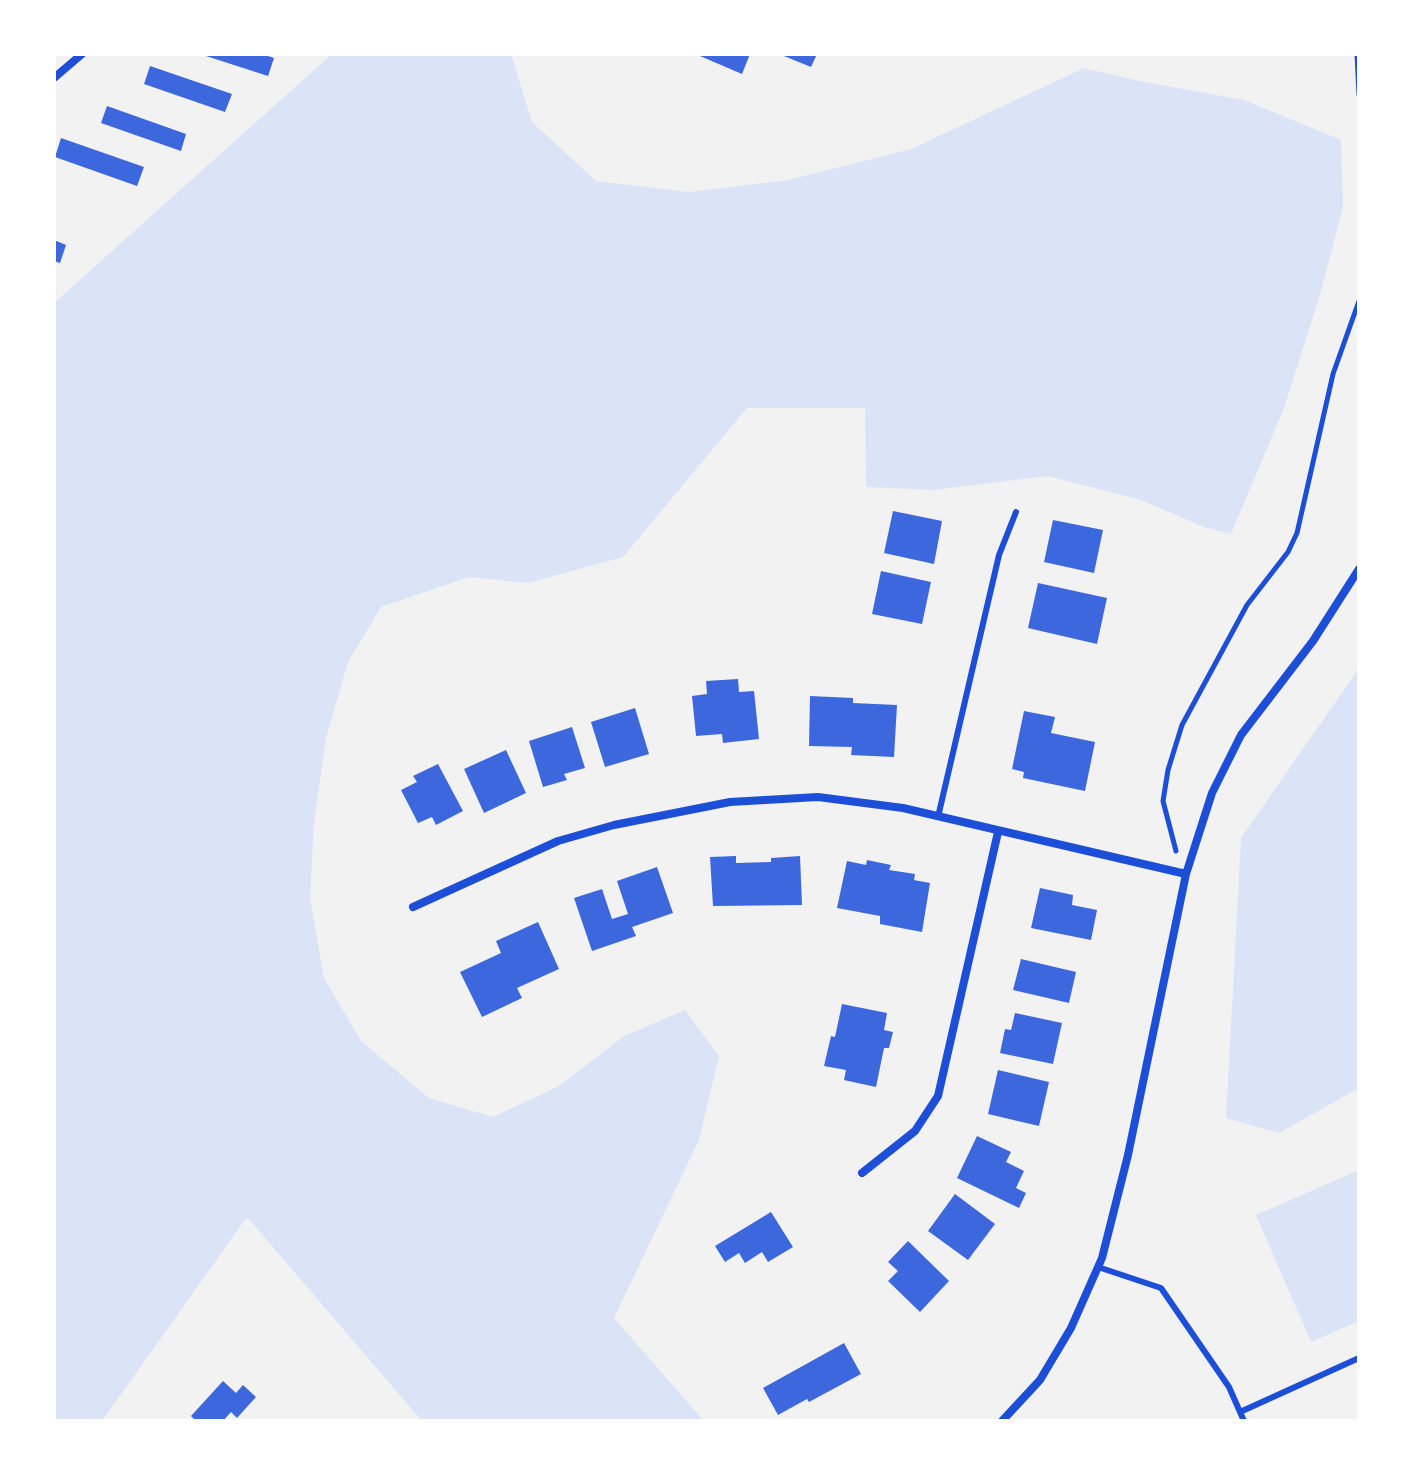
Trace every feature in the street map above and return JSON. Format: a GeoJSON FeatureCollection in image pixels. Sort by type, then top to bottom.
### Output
{"type":"FeatureCollection","features":[{"type":"Feature","properties":{"kind":"street"},"geometry":{"type":"LineString","coordinates":[[54,78],[82,54]]}},
{"type":"Feature","properties":{"kind":"street"},"geometry":{"type":"LineString","coordinates":[[1002,1421],[1040,1380],[1071,1328],[1098,1267],[1128,1155],[1186,874],[1212,793],[1241,735],[1313,641],[1359,569]]}},
{"type":"Feature","properties":{"kind":"street"},"geometry":{"type":"LineString","coordinates":[[413,907],[558,841],[614,825],[730,802],[818,797],[903,808],[1186,874]]}},
{"type":"Feature","properties":{"kind":"street"},"geometry":{"type":"LineString","coordinates":[[862,1173],[915,1131],[938,1096],[998,832]]}},
{"type":"Feature","properties":{"kind":"lane"},"geometry":{"type":"LineString","coordinates":[[938,817],[999,555],[1016,512]]}},
{"type":"Feature","properties":{"kind":"lane"},"geometry":{"type":"LineString","coordinates":[[1098,1267],[1161,1288],[1229,1387],[1244,1421]]}},
{"type":"Feature","properties":{"kind":"lane"},"geometry":{"type":"LineString","coordinates":[[1240,1412],[1359,1358]]}},
{"type":"Feature","properties":{"kind":"path"},"geometry":{"type":"LineString","coordinates":[[1357,54],[1359,95]]}},
{"type":"Feature","properties":{"kind":"path"},"geometry":{"type":"LineString","coordinates":[[1186,874],[1171,840],[1163,801],[1168,770],[1182,725],[1217,656],[1247,605],[1288,552],[1297,533],[1333,374],[1359,301]]}},
{"type":"Feature","properties":{"kind":"shaded area"},"geometry":{"type":"Polygon","coordinates":[[[332,54],[511,54],[532,122],[596,181],[689,192],[788,180],[911,149],[1084,68],[1244,100],[1341,140],[1343,207],[1320,295],[1284,408],[1231,534],[1204,527],[1141,500],[1048,476],[933,490],[866,487],[865,408],[747,408],[623,557],[528,583],[469,577],[381,607],[348,662],[326,738],[314,822],[310,898],[324,978],[361,1041],[429,1098],[493,1117],[559,1086],[624,1036],[685,1010],[719,1056],[699,1140],[614,1318],[704,1421],[422,1421],[247,1217],[102,1421],[54,1421],[54,303],[332,54]]]}},
{"type":"Feature","properties":{"kind":"shaded area"},"geometry":{"type":"Polygon","coordinates":[[[1359,668],[1359,1088],[1279,1133],[1226,1118],[1241,838],[1359,668]]]}},
{"type":"Feature","properties":{"kind":"shaded area"},"geometry":{"type":"Polygon","coordinates":[[[1359,1170],[1359,1321],[1311,1342],[1256,1215],[1359,1170]]]}},
{"type":"Feature","properties":{"kind":"building"},"geometry":{"type":"Polygon","coordinates":[[[262,54],[274,58],[268,76],[203,55],[262,54]]]}},
{"type":"Feature","properties":{"kind":"building"},"geometry":{"type":"Polygon","coordinates":[[[701,54],[750,54],[742,74],[701,54]]]}},
{"type":"Feature","properties":{"kind":"building"},"geometry":{"type":"Polygon","coordinates":[[[779,54],[817,54],[811,67],[779,54]]]}},
{"type":"Feature","properties":{"kind":"building"},"geometry":{"type":"Polygon","coordinates":[[[150,66],[232,94],[225,112],[144,84],[150,66]]]}},
{"type":"Feature","properties":{"kind":"building"},"geometry":{"type":"Polygon","coordinates":[[[107,106],[186,134],[181,151],[101,123],[107,106]]]}},
{"type":"Feature","properties":{"kind":"building"},"geometry":{"type":"Polygon","coordinates":[[[61,138],[144,167],[137,186],[55,157],[61,138]]]}},
{"type":"Feature","properties":{"kind":"building"},"geometry":{"type":"Polygon","coordinates":[[[54,240],[66,245],[60,263],[54,261],[54,240]]]}},
{"type":"Feature","properties":{"kind":"building"},"geometry":{"type":"Polygon","coordinates":[[[893,511],[942,521],[934,564],[884,553],[893,511]]]}},
{"type":"Feature","properties":{"kind":"building"},"geometry":{"type":"Polygon","coordinates":[[[1053,520],[1103,530],[1094,573],[1044,562],[1053,520]]]}},
{"type":"Feature","properties":{"kind":"building"},"geometry":{"type":"Polygon","coordinates":[[[881,571],[931,582],[922,624],[872,614],[881,571]]]}},
{"type":"Feature","properties":{"kind":"building"},"geometry":{"type":"Polygon","coordinates":[[[1038,583],[1107,598],[1097,644],[1028,628],[1038,583]]]}},
{"type":"Feature","properties":{"kind":"building"},"geometry":{"type":"Polygon","coordinates":[[[738,679],[739,692],[754,691],[759,739],[723,743],[722,734],[696,736],[692,696],[707,694],[706,681],[738,679]]]}},
{"type":"Feature","properties":{"kind":"building"},"geometry":{"type":"Polygon","coordinates":[[[810,696],[853,698],[853,703],[897,705],[894,757],[851,755],[852,747],[809,746],[810,696]]]}},
{"type":"Feature","properties":{"kind":"building"},"geometry":{"type":"Polygon","coordinates":[[[635,708],[649,754],[605,767],[591,722],[635,708]]]}},
{"type":"Feature","properties":{"kind":"building"},"geometry":{"type":"Polygon","coordinates":[[[1024,711],[1055,717],[1051,733],[1095,742],[1085,791],[1023,778],[1024,772],[1012,769],[1024,711]]]}},
{"type":"Feature","properties":{"kind":"building"},"geometry":{"type":"Polygon","coordinates":[[[572,727],[585,768],[564,774],[567,780],[543,787],[529,741],[572,727]]]}},
{"type":"Feature","properties":{"kind":"building"},"geometry":{"type":"Polygon","coordinates":[[[506,750],[526,793],[484,813],[464,769],[506,750]]]}},
{"type":"Feature","properties":{"kind":"building"},"geometry":{"type":"Polygon","coordinates":[[[438,764],[463,811],[436,825],[432,817],[418,823],[401,790],[417,782],[413,776],[438,764]]]}},
{"type":"Feature","properties":{"kind":"building"},"geometry":{"type":"Polygon","coordinates":[[[736,856],[736,863],[771,862],[771,858],[800,856],[802,905],[713,906],[710,857],[736,856]]]}},
{"type":"Feature","properties":{"kind":"building"},"geometry":{"type":"Polygon","coordinates":[[[867,860],[891,865],[889,870],[915,874],[914,880],[930,883],[922,932],[880,924],[880,916],[837,908],[847,861],[866,865],[867,860]]]}},
{"type":"Feature","properties":{"kind":"building"},"geometry":{"type":"Polygon","coordinates":[[[657,867],[673,913],[632,927],[636,936],[592,951],[574,898],[602,889],[612,919],[628,914],[617,881],[657,867]]]}},
{"type":"Feature","properties":{"kind":"building"},"geometry":{"type":"Polygon","coordinates":[[[1040,888],[1073,895],[1072,905],[1097,910],[1091,940],[1031,928],[1040,888]]]}},
{"type":"Feature","properties":{"kind":"building"},"geometry":{"type":"Polygon","coordinates":[[[538,922],[559,969],[517,988],[522,998],[482,1017],[460,972],[501,953],[496,941],[538,922]]]}},
{"type":"Feature","properties":{"kind":"building"},"geometry":{"type":"Polygon","coordinates":[[[1021,959],[1076,972],[1069,1003],[1013,990],[1021,959]]]}},
{"type":"Feature","properties":{"kind":"building"},"geometry":{"type":"Polygon","coordinates":[[[842,1004],[887,1013],[884,1030],[893,1032],[889,1048],[884,1048],[876,1087],[844,1080],[846,1070],[824,1066],[831,1036],[835,1037],[842,1004]]]}},
{"type":"Feature","properties":{"kind":"building"},"geometry":{"type":"Polygon","coordinates":[[[1015,1013],[1062,1023],[1053,1064],[1000,1053],[1005,1029],[1011,1030],[1015,1013]]]}},
{"type":"Feature","properties":{"kind":"building"},"geometry":{"type":"Polygon","coordinates":[[[998,1070],[1049,1082],[1039,1126],[988,1114],[998,1070]]]}},
{"type":"Feature","properties":{"kind":"building"},"geometry":{"type":"Polygon","coordinates":[[[977,1136],[1011,1152],[1006,1162],[1024,1171],[1016,1188],[1026,1193],[1019,1208],[957,1178],[977,1136]]]}},
{"type":"Feature","properties":{"kind":"building"},"geometry":{"type":"Polygon","coordinates":[[[955,1194],[995,1224],[968,1260],[928,1231],[955,1194]]]}},
{"type":"Feature","properties":{"kind":"building"},"geometry":{"type":"Polygon","coordinates":[[[771,1212],[793,1247],[768,1262],[762,1252],[745,1263],[739,1253],[725,1262],[715,1246],[771,1212]]]}},
{"type":"Feature","properties":{"kind":"building"},"geometry":{"type":"Polygon","coordinates":[[[908,1241],[949,1281],[920,1312],[888,1281],[898,1271],[888,1262],[908,1241]]]}},
{"type":"Feature","properties":{"kind":"building"},"geometry":{"type":"Polygon","coordinates":[[[844,1343],[861,1374],[778,1415],[763,1388],[844,1343]]]}},
{"type":"Feature","properties":{"kind":"building"},"geometry":{"type":"Polygon","coordinates":[[[223,1381],[236,1393],[243,1385],[256,1397],[237,1418],[231,1412],[223,1421],[196,1421],[191,1416],[223,1381]]]}}]}
